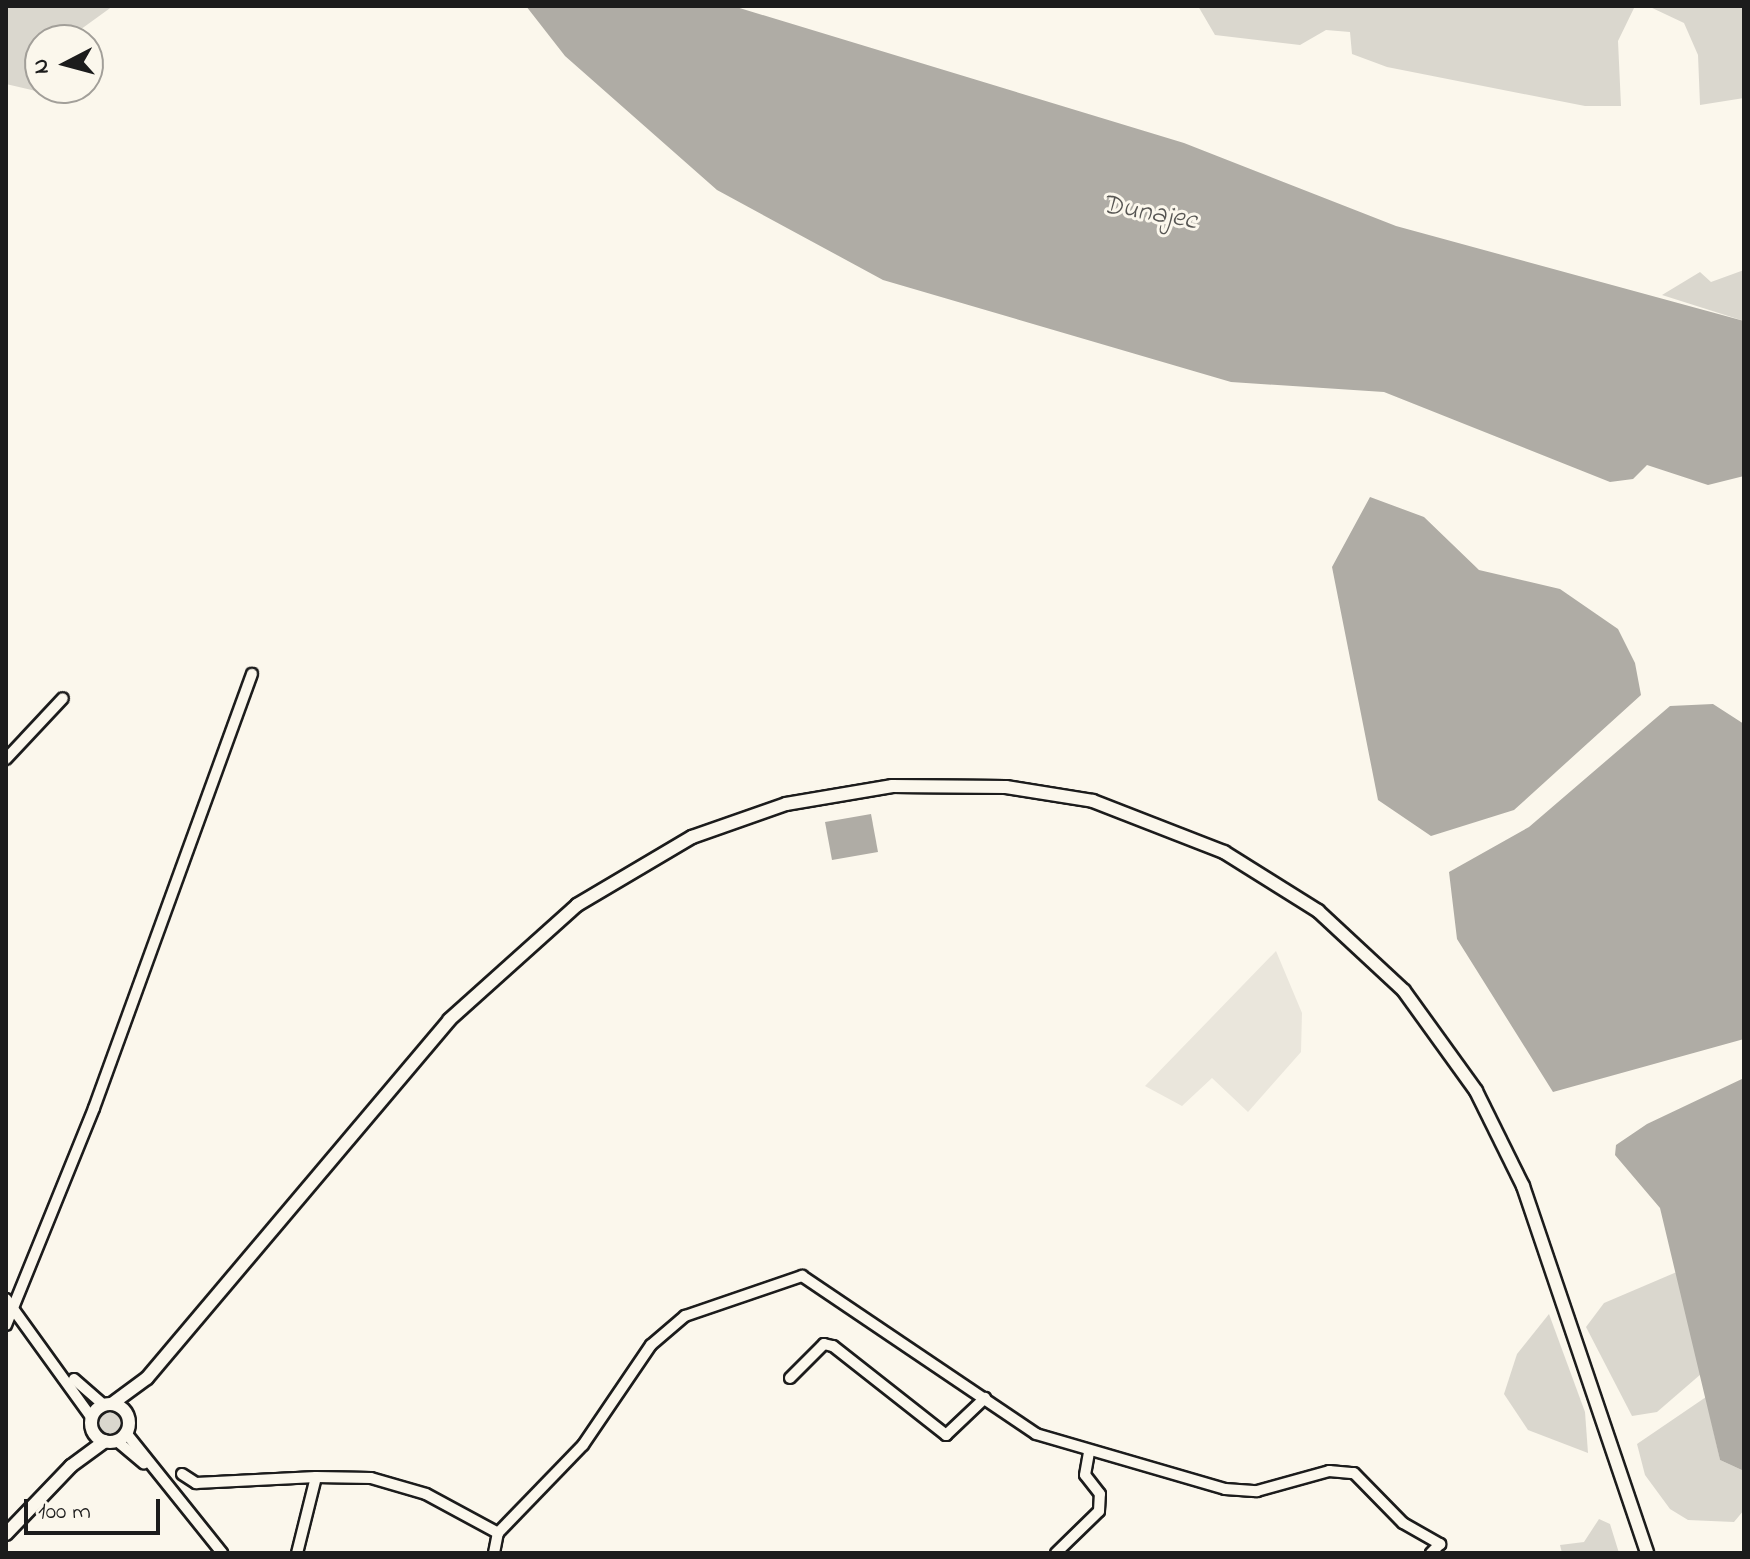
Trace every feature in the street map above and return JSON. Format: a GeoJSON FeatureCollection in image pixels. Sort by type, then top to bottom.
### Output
{"type":"FeatureCollection","features":[{"type":"Feature","properties":{"kind":"main road"},"geometry":{"type":"LineString","coordinates":[[6,1534],[71,1466],[116,1438],[147,1378],[449,1020],[577,905],[692,837],[775,807],[892,786],[1006,787],[1093,801],[1224,852],[1318,911],[1404,991],[1476,1091],[1523,1186],[1647,1553]]}},
{"type":"Feature","properties":{"kind":"main road"},"geometry":{"type":"LineString","coordinates":[[71,1466],[91,1423],[108,1404],[147,1378]]}},
{"type":"Feature","properties":{"kind":"main road"},"geometry":{"type":"LineString","coordinates":[[108,1404],[127,1415]]}},
{"type":"Feature","properties":{"kind":"main road"},"geometry":{"type":"LineString","coordinates":[[91,1423],[116,1438]]}},
{"type":"Feature","properties":{"kind":"street"},"geometry":{"type":"LineString","coordinates":[[6,1325],[9,1303],[94,1108],[252,674]]}},
{"type":"Feature","properties":{"kind":"street"},"geometry":{"type":"LineString","coordinates":[[6,759],[63,698]]}},
{"type":"Feature","properties":{"kind":"street"},"geometry":{"type":"LineString","coordinates":[[494,1553],[498,1533],[583,1445],[651,1345],[685,1316],[787,1277],[802,1276],[1036,1434],[1089,1453],[1225,1489],[1354,1473],[1403,1523],[1440,1544],[1431,1553]]}},
{"type":"Feature","properties":{"kind":"street"},"geometry":{"type":"LineString","coordinates":[[9,1303],[63,1370],[91,1423]]}},
{"type":"Feature","properties":{"kind":"street"},"geometry":{"type":"LineString","coordinates":[[790,1378],[824,1344],[833,1346],[946,1435],[985,1398]]}},
{"type":"Feature","properties":{"kind":"street"},"geometry":{"type":"LineString","coordinates":[[63,1370],[108,1404]]}},
{"type":"Feature","properties":{"kind":"street"},"geometry":{"type":"LineString","coordinates":[[116,1438],[146,1466],[222,1553]]}},
{"type":"Feature","properties":{"kind":"street"},"geometry":{"type":"LineString","coordinates":[[1056,1553],[1099,1511],[1100,1494],[1085,1475],[1089,1453]]}},
{"type":"Feature","properties":{"kind":"street"},"geometry":{"type":"LineString","coordinates":[[182,1474],[196,1483],[316,1477],[371,1478],[426,1494],[498,1533]]}},
{"type":"Feature","properties":{"kind":"street"},"geometry":{"type":"LineString","coordinates":[[297,1553],[316,1477]]}},
{"type":"Feature","properties":{"kind":"shaded area"},"geometry":{"type":"Polygon","coordinates":[[[6,6],[113,6],[88,24],[24,24],[24,88],[6,84],[6,6]]]}},
{"type":"Feature","properties":{"kind":"shaded area"},"geometry":{"type":"Polygon","coordinates":[[[1198,6],[1635,6],[1618,41],[1621,106],[1585,106],[1387,67],[1352,54],[1350,32],[1326,30],[1300,45],[1215,35],[1198,6]]]}},
{"type":"Feature","properties":{"kind":"shaded area"},"geometry":{"type":"Polygon","coordinates":[[[1648,6],[1744,6],[1744,98],[1700,105],[1698,55],[1684,23],[1648,6]]]}},
{"type":"Feature","properties":{"kind":"shaded area"},"geometry":{"type":"Polygon","coordinates":[[[1744,270],[1744,321],[1662,295],[1700,272],[1711,282],[1744,270]]]}},
{"type":"Feature","properties":{"kind":"shaded area"},"geometry":{"type":"Polygon","coordinates":[[[1276,951],[1302,1013],[1301,1052],[1248,1112],[1212,1078],[1182,1106],[1145,1086],[1276,951]]]}},
{"type":"Feature","properties":{"kind":"shaded area"},"geometry":{"type":"Polygon","coordinates":[[[1679,1271],[1701,1374],[1657,1412],[1632,1416],[1586,1327],[1604,1303],[1679,1271]]]}},
{"type":"Feature","properties":{"kind":"shaded area"},"geometry":{"type":"Polygon","coordinates":[[[1549,1314],[1585,1412],[1588,1453],[1528,1430],[1504,1394],[1517,1354],[1549,1314]]]}},
{"type":"Feature","properties":{"kind":"shaded area"},"geometry":{"type":"Polygon","coordinates":[[[1706,1397],[1720,1460],[1744,1471],[1744,1510],[1734,1522],[1688,1520],[1670,1509],[1645,1475],[1637,1444],[1706,1397]]]}},
{"type":"Feature","properties":{"kind":"shaded area"},"geometry":{"type":"Polygon","coordinates":[[[109,1409],[119,1413],[123,1423],[119,1433],[109,1437],[99,1433],[95,1423],[99,1413],[109,1409]]]}},
{"type":"Feature","properties":{"kind":"shaded area"},"geometry":{"type":"Polygon","coordinates":[[[1599,1519],[1610,1524],[1619,1553],[1562,1553],[1560,1545],[1584,1542],[1599,1519]]]}},
{"type":"Feature","properties":{"kind":"water","name":"Dunajec"},"geometry":{"type":"Polygon","coordinates":[[[526,6],[733,6],[1184,143],[1396,226],[1744,321],[1744,476],[1708,485],[1647,465],[1633,479],[1610,482],[1384,392],[1231,382],[883,280],[717,190],[565,56],[526,6]]]}},
{"type":"Feature","properties":{"kind":"water"},"geometry":{"type":"Polygon","coordinates":[[[1370,497],[1424,517],[1479,570],[1560,589],[1618,629],[1635,663],[1641,695],[1514,810],[1431,836],[1378,800],[1332,567],[1370,497]]]}},
{"type":"Feature","properties":{"kind":"water"},"geometry":{"type":"Polygon","coordinates":[[[1713,704],[1744,724],[1744,1039],[1553,1092],[1457,939],[1449,872],[1529,827],[1670,706],[1713,704]]]}},
{"type":"Feature","properties":{"kind":"water"},"geometry":{"type":"Polygon","coordinates":[[[871,814],[878,852],[832,860],[825,822],[871,814]]]}},
{"type":"Feature","properties":{"kind":"water"},"geometry":{"type":"Polygon","coordinates":[[[1744,1078],[1744,1471],[1720,1460],[1660,1208],[1615,1155],[1616,1145],[1647,1124],[1744,1078]]]}}]}
